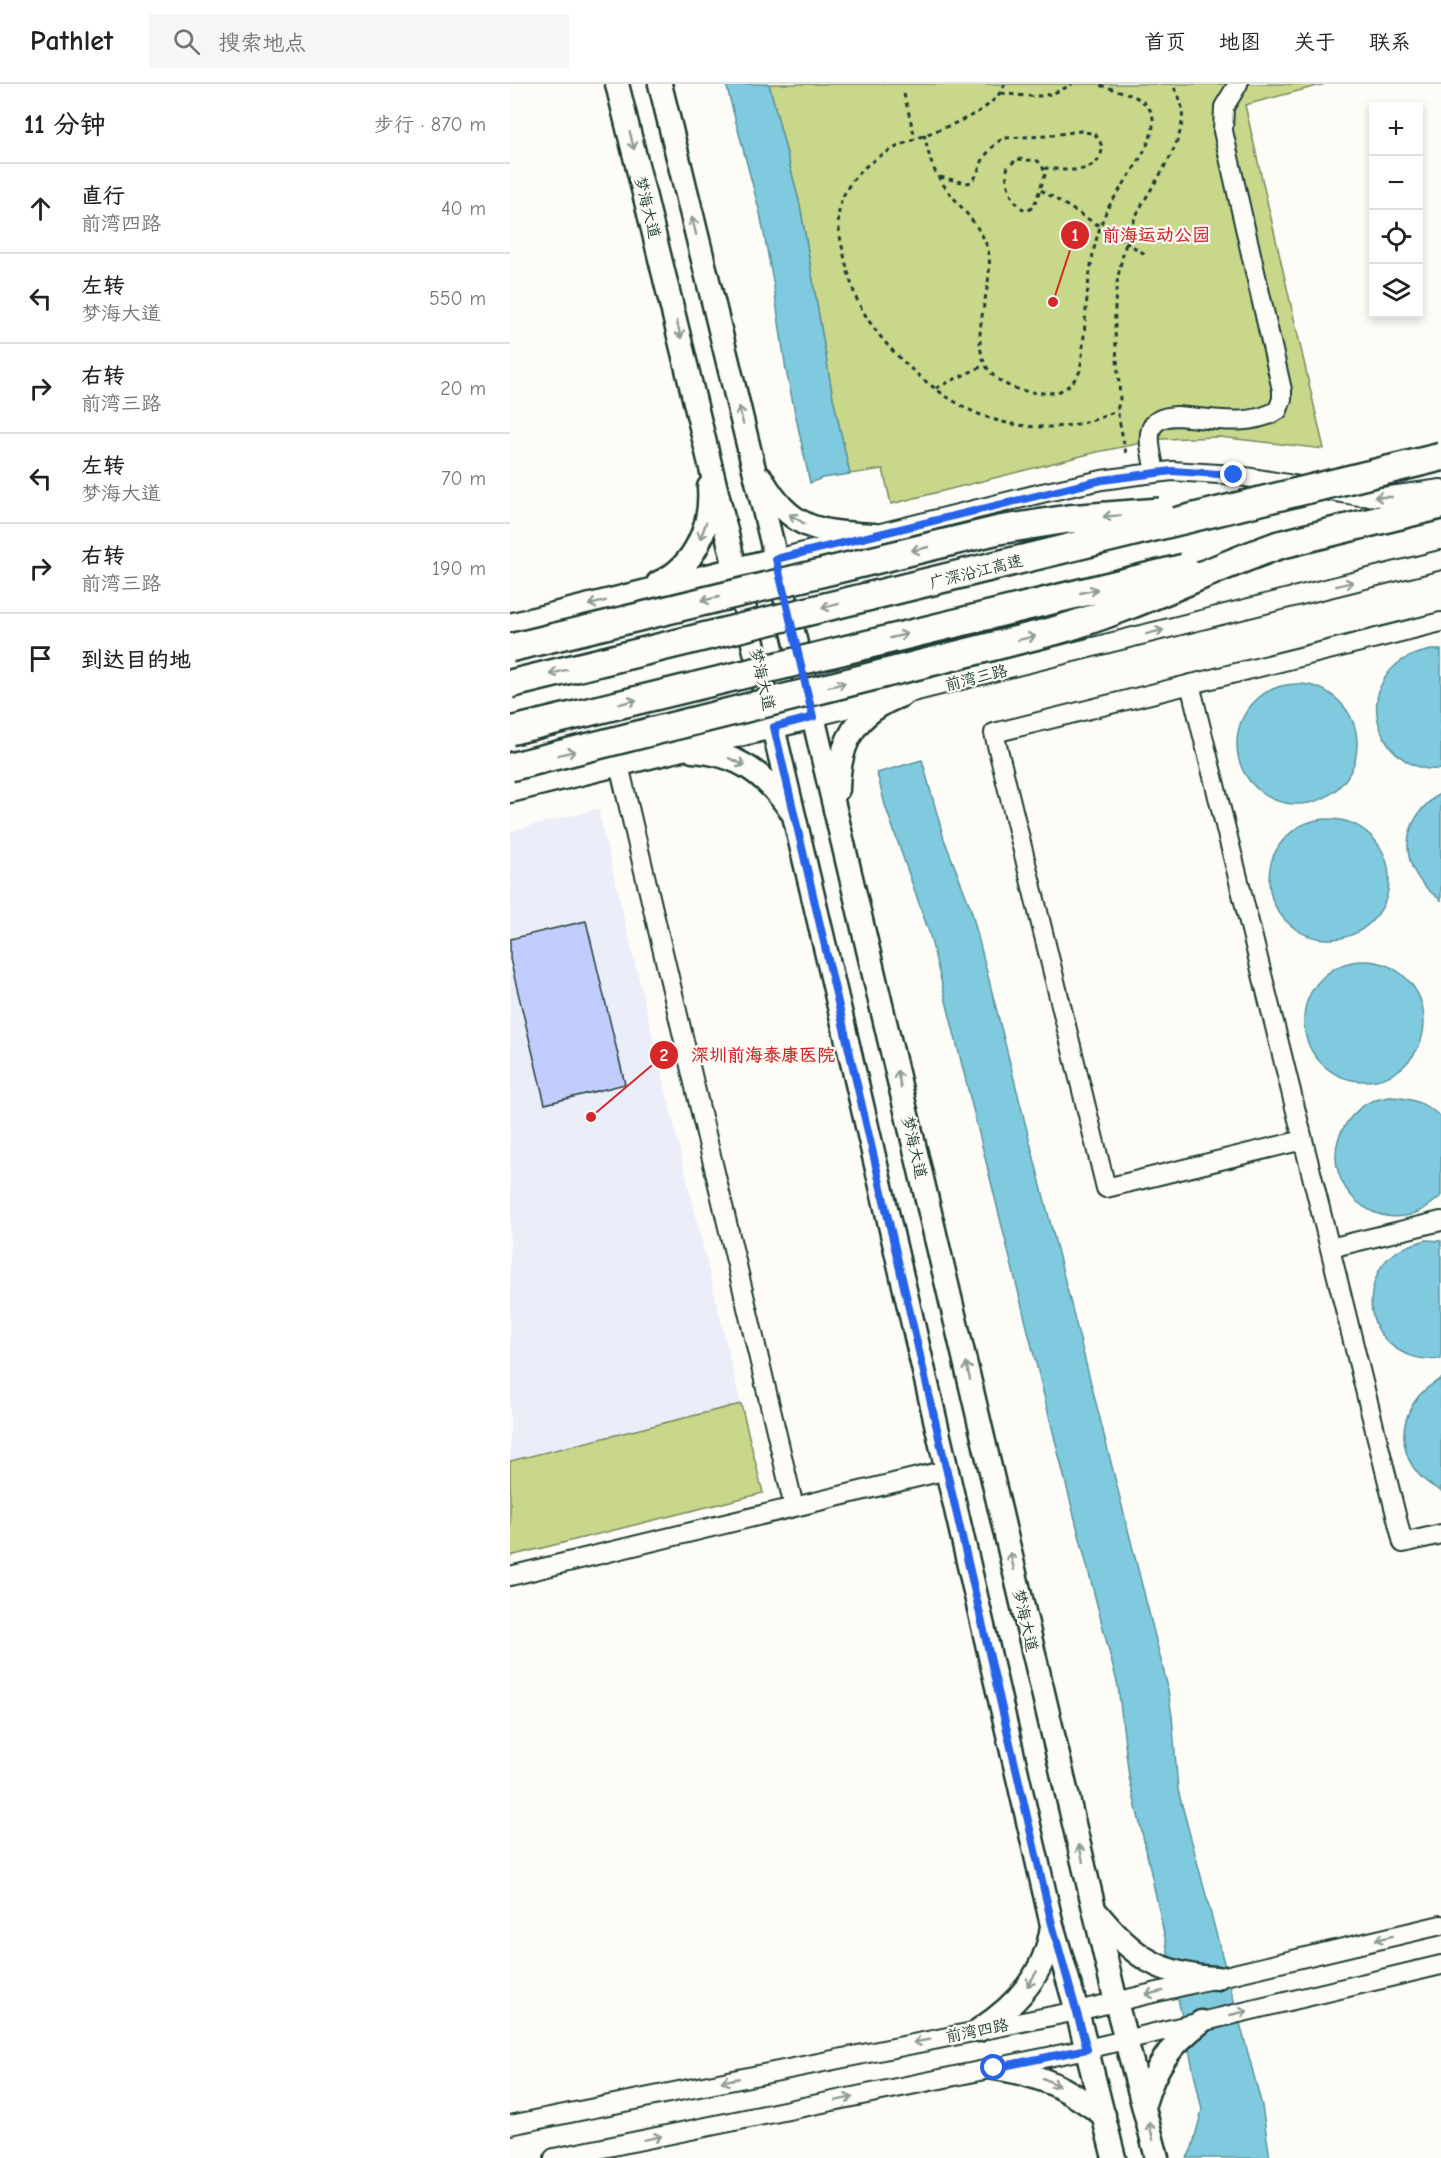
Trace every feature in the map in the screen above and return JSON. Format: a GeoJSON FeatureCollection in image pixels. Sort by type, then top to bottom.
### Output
{"type":"FeatureCollection","features":[{"type":"Feature","properties":{"kind":"highway","name":"广深沿江高速"},"geometry":{"type":"LineString","coordinates":[[510,684],[1441,457]]}},
{"type":"Feature","properties":{"kind":"highway"},"geometry":{"type":"LineString","coordinates":[[510,648],[999,531],[1068,519],[1254,503]]}},
{"type":"Feature","properties":{"kind":"highway"},"geometry":{"type":"LineString","coordinates":[[510,731],[1441,505]]}},
{"type":"Feature","properties":{"kind":"highway"},"geometry":{"type":"LineString","coordinates":[[510,767],[1093,620],[1279,545]]}},
{"type":"Feature","properties":{"kind":"main road","name":"梦海大道"},"geometry":{"type":"LineString","coordinates":[[617,84],[704,431],[796,819],[1052,1924],[1077,2011],[1114,2158]]}},
{"type":"Feature","properties":{"kind":"main road","name":"梦海大道"},"geometry":{"type":"LineString","coordinates":[[660,84],[776,559],[1116,2002],[1157,2158]]}},
{"type":"Feature","properties":{"kind":"main road"},"geometry":{"type":"LineString","coordinates":[[634,594],[669,578],[686,562],[706,525],[710,499],[704,431]]}},
{"type":"Feature","properties":{"kind":"main road"},"geometry":{"type":"LineString","coordinates":[[751,459],[776,501],[789,514],[809,526],[829,533],[874,535]]}},
{"type":"Feature","properties":{"kind":"main road"},"geometry":{"type":"LineString","coordinates":[[510,625],[776,559]]}},
{"type":"Feature","properties":{"kind":"main road"},"geometry":{"type":"LineString","coordinates":[[837,818],[838,770],[842,751],[850,735],[873,709],[902,695]]}},
{"type":"Feature","properties":{"kind":"main road","name":"前湾三路"},"geometry":{"type":"LineString","coordinates":[[510,791],[813,717]]}},
{"type":"Feature","properties":{"kind":"main road"},"geometry":{"type":"LineString","coordinates":[[680,750],[725,756],[753,770],[780,796],[796,819]]}},
{"type":"Feature","properties":{"kind":"main road"},"geometry":{"type":"LineString","coordinates":[[1094,1910],[1131,1951],[1146,1961],[1179,1974],[1217,1978]]}},
{"type":"Feature","properties":{"kind":"main road"},"geometry":{"type":"LineString","coordinates":[[979,2030],[1006,2010],[1029,1986],[1050,1941],[1052,1924]]}},
{"type":"Feature","properties":{"kind":"main road"},"geometry":{"type":"LineString","coordinates":[[1144,2104],[1161,2062],[1180,2039],[1201,2022]]}},
{"type":"Feature","properties":{"kind":"main road"},"geometry":{"type":"LineString","coordinates":[[994,2068],[1040,2077],[1069,2092],[1104,2115]]}},
{"type":"Feature","properties":{"kind":"street"},"geometry":{"type":"LineString","coordinates":[[1155,473],[1149,439],[1150,429],[1156,420],[1166,416],[1257,419],[1278,410],[1282,399],[1282,390],[1223,131],[1224,107],[1238,84]]}},
{"type":"Feature","properties":{"kind":"street"},"geometry":{"type":"LineString","coordinates":[[776,559],[1102,480],[1172,471],[1234,475],[1360,496],[1383,497],[1441,489]]}},
{"type":"Feature","properties":{"kind":"street","name":"前湾三路"},"geometry":{"type":"LineString","coordinates":[[813,717],[1441,560]]}},
{"type":"Feature","properties":{"kind":"street"},"geometry":{"type":"LineString","coordinates":[[1303,1140],[1106,1188],[994,733],[1441,622]]}},
{"type":"Feature","properties":{"kind":"street"},"geometry":{"type":"LineString","coordinates":[[1190,684],[1402,1543],[1441,1534]]}},
{"type":"Feature","properties":{"kind":"street"},"geometry":{"type":"LineString","coordinates":[[619,765],[795,1507]]}},
{"type":"Feature","properties":{"kind":"street"},"geometry":{"type":"LineString","coordinates":[[1330,1248],[1441,1221]]}},
{"type":"Feature","properties":{"kind":"street"},"geometry":{"type":"LineString","coordinates":[[510,1576],[947,1470]]}},
{"type":"Feature","properties":{"kind":"street","name":"前湾四路"},"geometry":{"type":"LineString","coordinates":[[510,2125],[1077,2011],[1441,1925]]}},
{"type":"Feature","properties":{"kind":"street"},"geometry":{"type":"LineString","coordinates":[[554,2158],[1087,2049],[1441,1965]]}},
{"type":"Feature","properties":{"kind":"path"},"geometry":{"type":"LineString","coordinates":[[1005,84],[995,100],[976,113],[884,153],[849,186],[842,199],[838,224],[847,270],[855,295],[877,332],[907,364],[936,388],[972,411],[995,420],[1051,427],[1080,423],[1107,416],[1117,410]]}},
{"type":"Feature","properties":{"kind":"path"},"geometry":{"type":"LineString","coordinates":[[1001,93],[1041,97],[1052,95],[1072,84]]}},
{"type":"Feature","properties":{"kind":"path"},"geometry":{"type":"LineString","coordinates":[[924,134],[932,165],[938,177],[978,230],[988,251],[989,266],[981,321],[981,351],[985,365],[1002,382],[1014,388],[1033,393],[1053,393],[1063,390],[1080,371],[1096,238],[1119,189],[1141,159],[1153,124],[1152,115],[1140,100],[1097,84]]}},
{"type":"Feature","properties":{"kind":"path"},"geometry":{"type":"LineString","coordinates":[[1126,453],[1117,410],[1120,400],[1115,330],[1116,289],[1126,242],[1135,217],[1177,142],[1182,126],[1183,108],[1178,93],[1171,84]]}},
{"type":"Feature","properties":{"kind":"path"},"geometry":{"type":"LineString","coordinates":[[904,94],[915,138]]}},
{"type":"Feature","properties":{"kind":"path"},"geometry":{"type":"LineString","coordinates":[[938,177],[966,183],[972,182],[984,157],[996,142],[1004,138],[1046,136],[1080,131],[1095,134],[1100,140],[1101,154],[1091,165],[1073,170],[1044,168],[1033,159],[1018,159],[1008,166],[1006,172],[1012,196],[1022,210],[1032,210],[1045,177],[1044,168]]}},
{"type":"Feature","properties":{"kind":"path"},"geometry":{"type":"LineString","coordinates":[[1041,190],[1145,254]]}},
{"type":"Feature","properties":{"kind":"path"},"geometry":{"type":"LineString","coordinates":[[936,388],[985,365]]}},
{"type":"Feature","properties":{"kind":"shaded area"},"geometry":{"type":"Polygon","coordinates":[[[598,809],[741,1404],[510,1461],[510,831],[598,809]]]}},
{"type":"Feature","properties":{"kind":"green space"},"geometry":{"type":"Polygon","coordinates":[[[769,84],[1325,84],[1245,105],[1324,449],[1219,437],[1162,439],[1097,452],[891,504],[883,469],[850,474],[833,398],[800,205],[769,84]]]}},
{"type":"Feature","properties":{"kind":"green space"},"geometry":{"type":"Polygon","coordinates":[[[741,1404],[763,1493],[510,1556],[510,1461],[741,1404]]]}},
{"type":"Feature","properties":{"kind":"water"},"geometry":{"type":"Polygon","coordinates":[[[726,84],[769,84],[800,205],[833,398],[850,474],[822,478],[810,483],[786,370],[760,213],[726,84]]]}},
{"type":"Feature","properties":{"kind":"water"},"geometry":{"type":"Polygon","coordinates":[[[1431,650],[1441,650],[1441,769],[1422,768],[1405,760],[1391,748],[1382,732],[1377,715],[1378,696],[1384,679],[1401,661],[1431,650]]]}},
{"type":"Feature","properties":{"kind":"water"},"geometry":{"type":"Polygon","coordinates":[[[1297,684],[1320,689],[1339,702],[1352,721],[1357,744],[1352,767],[1339,786],[1320,799],[1297,804],[1274,799],[1255,786],[1242,767],[1237,744],[1242,721],[1255,702],[1274,689],[1297,684]]]}},
{"type":"Feature","properties":{"kind":"water"},"geometry":{"type":"Polygon","coordinates":[[[922,760],[944,839],[971,909],[1167,1684],[1178,1790],[1262,2106],[1270,2158],[1187,2158],[1202,2110],[1129,1777],[1118,1686],[929,932],[885,805],[877,773],[922,760]]]}},
{"type":"Feature","properties":{"kind":"water"},"geometry":{"type":"Polygon","coordinates":[[[1441,793],[1441,900],[1416,875],[1410,861],[1408,846],[1416,817],[1441,793]]]}},
{"type":"Feature","properties":{"kind":"water"},"geometry":{"type":"Polygon","coordinates":[[[1329,819],[1352,824],[1371,837],[1384,856],[1389,879],[1384,902],[1371,921],[1352,934],[1329,939],[1306,934],[1287,921],[1274,902],[1269,879],[1274,856],[1287,837],[1306,824],[1329,819]]]}},
{"type":"Feature","properties":{"kind":"water"},"geometry":{"type":"Polygon","coordinates":[[[1364,961],[1387,966],[1406,979],[1419,998],[1424,1021],[1419,1044],[1406,1063],[1387,1076],[1364,1081],[1341,1076],[1322,1063],[1309,1044],[1304,1021],[1309,998],[1322,979],[1341,966],[1364,961]]]}},
{"type":"Feature","properties":{"kind":"water"},"geometry":{"type":"Polygon","coordinates":[[[1390,1097],[1418,1102],[1441,1117],[1441,1196],[1423,1210],[1410,1215],[1391,1216],[1373,1212],[1358,1203],[1346,1189],[1339,1174],[1336,1156],[1339,1138],[1348,1121],[1368,1103],[1390,1097]]]}},
{"type":"Feature","properties":{"kind":"water"},"geometry":{"type":"Polygon","coordinates":[[[1426,1240],[1441,1241],[1441,1359],[1425,1359],[1396,1349],[1377,1327],[1372,1313],[1371,1298],[1375,1281],[1384,1263],[1400,1250],[1426,1240]]]}},
{"type":"Feature","properties":{"kind":"water"},"geometry":{"type":"Polygon","coordinates":[[[1441,1379],[1441,1491],[1425,1480],[1413,1467],[1406,1452],[1404,1435],[1406,1419],[1413,1404],[1425,1390],[1441,1379]]]}},
{"type":"Feature","properties":{"kind":"building"},"geometry":{"type":"Polygon","coordinates":[[[586,921],[625,1084],[545,1104],[510,959],[510,939],[586,921]]]}},
{"type":"Feature","properties":{"kind":"place","name":"前海运动公园"},"geometry":{"type":"Point","coordinates":[1053,302]}},
{"type":"Feature","properties":{"kind":"place","name":"深圳前海泰康医院"},"geometry":{"type":"Point","coordinates":[591,1117]}},
{"type":"Feature","properties":{"kind":"route"},"geometry":{"type":"LineString","coordinates":[[994,2068],[1087,2049],[1052,1924],[774,727],[813,717],[776,559],[1102,480],[1172,471],[1234,475]]}}]}
